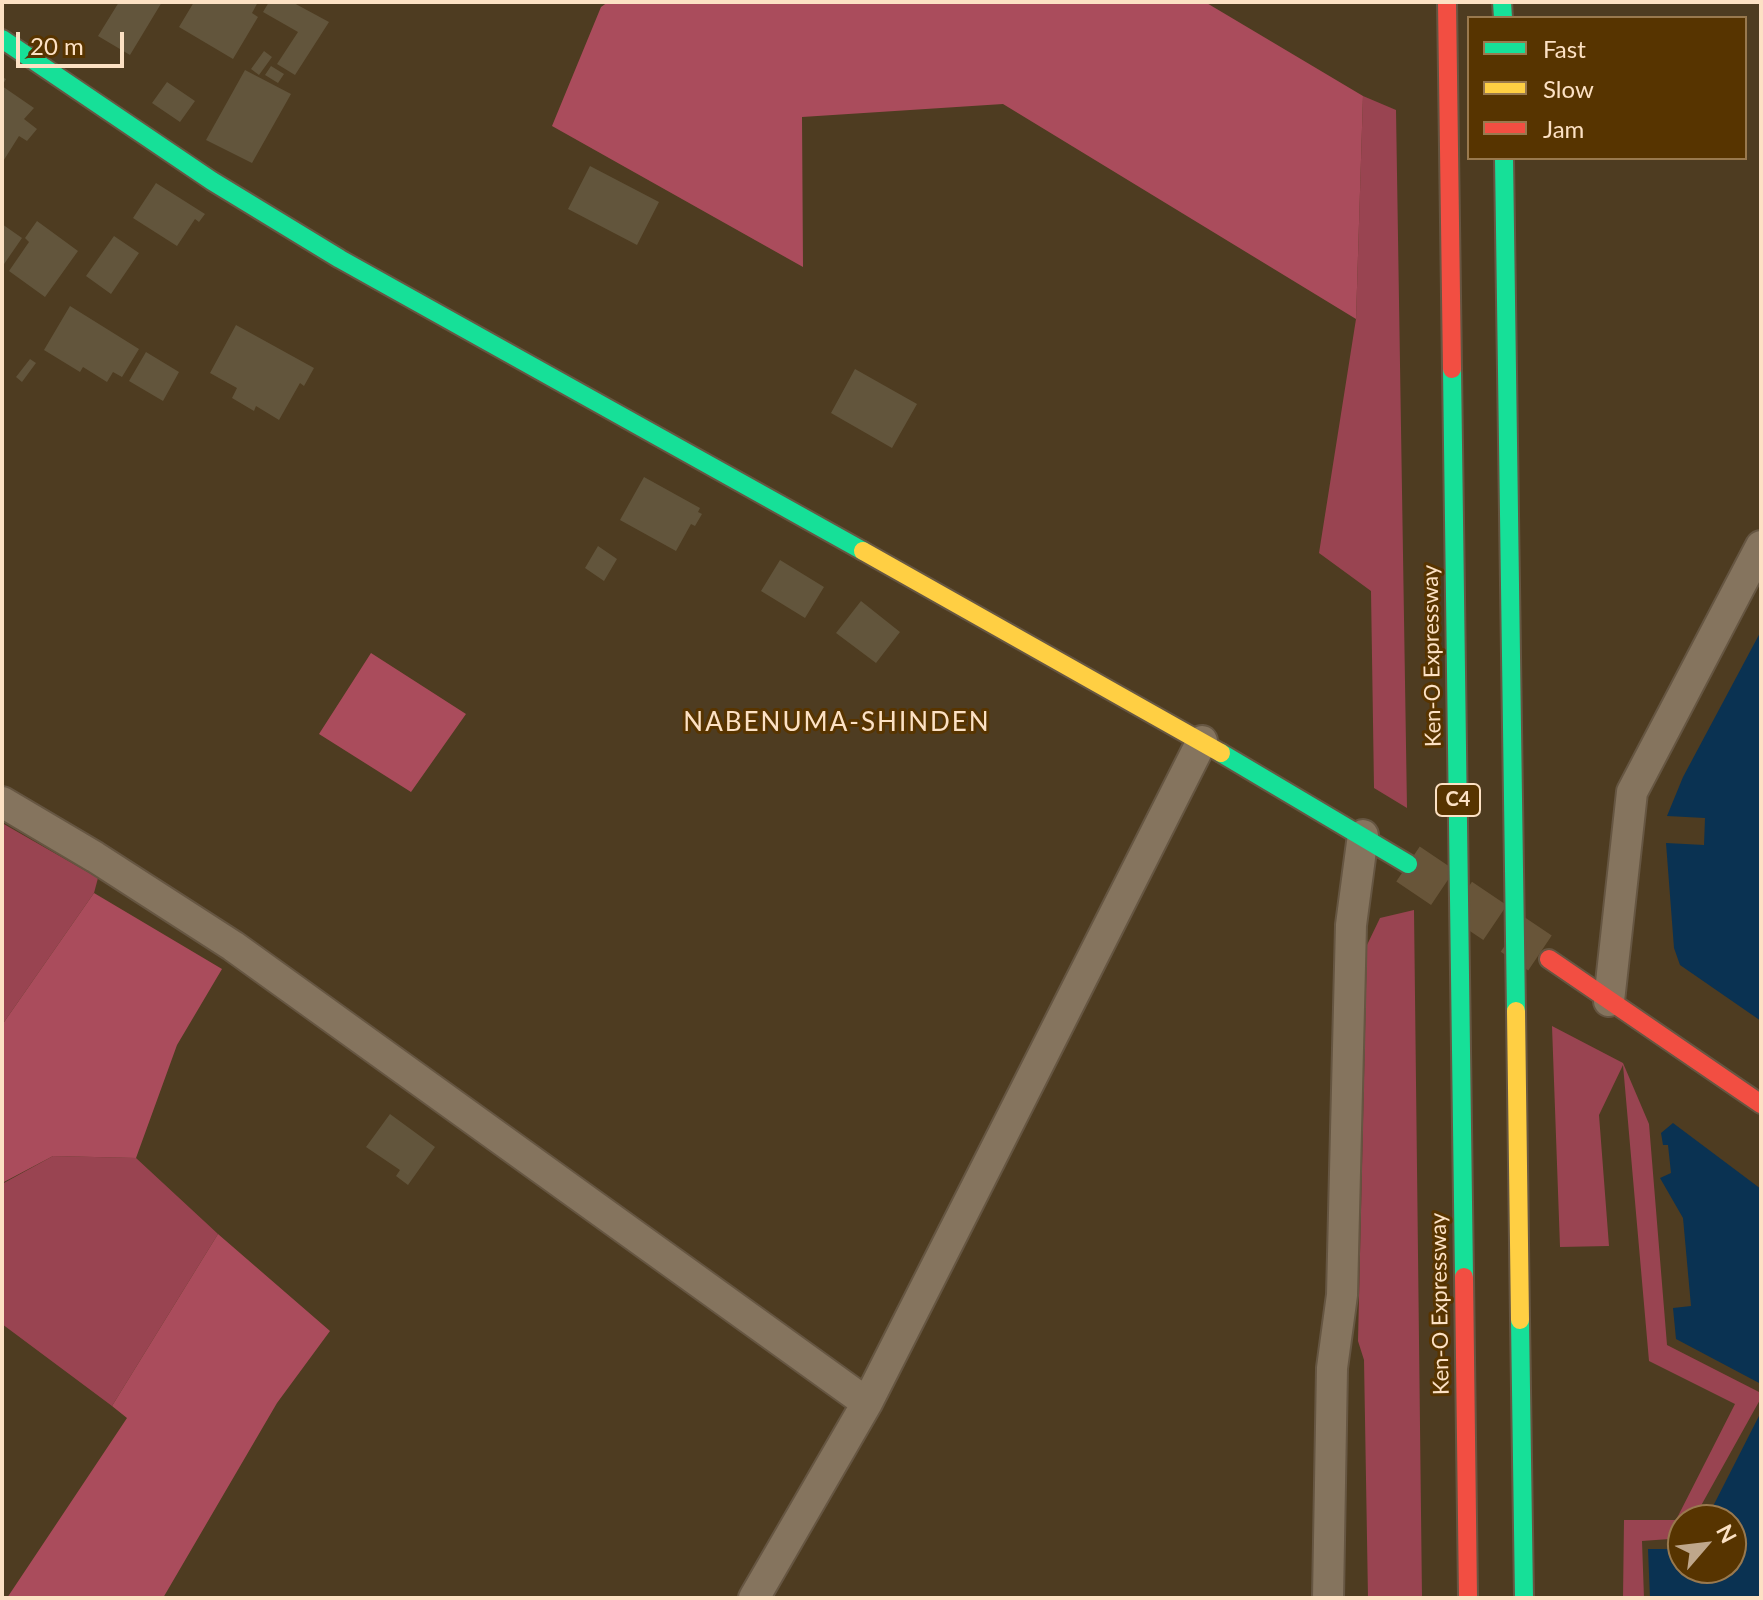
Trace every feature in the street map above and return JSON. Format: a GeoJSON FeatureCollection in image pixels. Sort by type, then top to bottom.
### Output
{"type":"FeatureCollection","features":[{"type":"Feature","properties":{"kind":"main road","name":"Ken-O Expressway"},"geometry":{"type":"LineString","coordinates":[[1447,2],[1468,1598]]}},
{"type":"Feature","properties":{"kind":"main road"},"geometry":{"type":"LineString","coordinates":[[2,39],[212,181],[340,259],[1202,741],[1408,864]]}},
{"type":"Feature","properties":{"kind":"main road","name":"C4"},"geometry":{"type":"LineString","coordinates":[[1504,160],[1524,1598]]}},
{"type":"Feature","properties":{"kind":"main road"},"geometry":{"type":"LineString","coordinates":[[1549,959],[1761,1104]]}},
{"type":"Feature","properties":{"kind":"street"},"geometry":{"type":"LineString","coordinates":[[1609,1001],[1632,792],[1761,546]]}},
{"type":"Feature","properties":{"kind":"street"},"geometry":{"type":"LineString","coordinates":[[754,1598],[867,1403],[1202,741]]}},
{"type":"Feature","properties":{"kind":"street"},"geometry":{"type":"LineString","coordinates":[[2,802],[95,857],[233,946],[867,1403]]}},
{"type":"Feature","properties":{"kind":"street"},"geometry":{"type":"LineString","coordinates":[[1328,1598],[1332,1368],[1342,1295],[1351,925],[1363,835]]}},
{"type":"Feature","properties":{"kind":"shaded area"},"geometry":{"type":"Polygon","coordinates":[[[608,2],[1205,2],[1363,96],[1356,319],[1003,104],[802,117],[803,267],[552,126],[601,7],[608,2]]]}},
{"type":"Feature","properties":{"kind":"shaded area"},"geometry":{"type":"Polygon","coordinates":[[[1363,96],[1396,110],[1407,808],[1374,788],[1371,591],[1319,553],[1356,319],[1363,96]]]}},
{"type":"Feature","properties":{"kind":"shaded area"},"geometry":{"type":"Polygon","coordinates":[[[371,653],[466,714],[411,792],[319,734],[371,653]]]}},
{"type":"Feature","properties":{"kind":"shaded area"},"geometry":{"type":"Polygon","coordinates":[[[2,823],[98,878],[94,893],[2,1025],[2,823]]]}},
{"type":"Feature","properties":{"kind":"shaded area"},"geometry":{"type":"Polygon","coordinates":[[[94,893],[222,969],[177,1045],[136,1158],[53,1156],[2,1183],[2,1025],[94,893]]]}},
{"type":"Feature","properties":{"kind":"shaded area"},"geometry":{"type":"Polygon","coordinates":[[[1414,910],[1422,1598],[1368,1598],[1364,1360],[1358,1341],[1367,945],[1380,918],[1414,910]]]}},
{"type":"Feature","properties":{"kind":"shaded area"},"geometry":{"type":"Polygon","coordinates":[[[1552,1026],[1623,1063],[1649,1124],[1667,1345],[1761,1393],[1702,1504],[1684,1504],[1735,1404],[1649,1361],[1623,1065],[1599,1115],[1609,1246],[1560,1247],[1552,1026]]]}},
{"type":"Feature","properties":{"kind":"shaded area"},"geometry":{"type":"Polygon","coordinates":[[[53,1156],[136,1158],[218,1234],[112,1406],[2,1324],[2,1184],[53,1156]]]}},
{"type":"Feature","properties":{"kind":"shaded area"},"geometry":{"type":"Polygon","coordinates":[[[218,1234],[330,1331],[277,1403],[163,1598],[7,1598],[127,1418],[112,1406],[218,1234]]]}},
{"type":"Feature","properties":{"kind":"shaded area"},"geometry":{"type":"Polygon","coordinates":[[[1624,1520],[1667,1520],[1667,1539],[1642,1541],[1644,1598],[1623,1598],[1624,1520]]]}},
{"type":"Feature","properties":{"kind":"water"},"geometry":{"type":"Polygon","coordinates":[[[1761,631],[1761,1021],[1680,965],[1674,948],[1666,843],[1704,845],[1705,818],[1667,816],[1683,777],[1761,631]]]}},
{"type":"Feature","properties":{"kind":"water"},"geometry":{"type":"Polygon","coordinates":[[[1673,1123],[1761,1189],[1761,1384],[1676,1339],[1673,1308],[1691,1306],[1683,1218],[1660,1178],[1671,1173],[1668,1145],[1663,1145],[1661,1133],[1673,1123]]]}},
{"type":"Feature","properties":{"kind":"water"},"geometry":{"type":"Polygon","coordinates":[[[1761,1412],[1761,1598],[1650,1598],[1648,1549],[1667,1549],[1667,1584],[1747,1584],[1747,1504],[1714,1504],[1761,1412]]]}},
{"type":"Feature","properties":{"kind":"building"},"geometry":{"type":"Polygon","coordinates":[[[119,2],[162,2],[130,55],[98,36],[119,2]]]}},
{"type":"Feature","properties":{"kind":"building"},"geometry":{"type":"Polygon","coordinates":[[[194,2],[258,2],[252,13],[258,17],[233,59],[179,27],[194,2]]]}},
{"type":"Feature","properties":{"kind":"building"},"geometry":{"type":"Polygon","coordinates":[[[269,2],[292,2],[329,22],[295,75],[277,64],[298,32],[263,12],[269,2]]]}},
{"type":"Feature","properties":{"kind":"building"},"geometry":{"type":"Polygon","coordinates":[[[264,51],[272,57],[259,75],[251,69],[264,51]]]}},
{"type":"Feature","properties":{"kind":"building"},"geometry":{"type":"Polygon","coordinates":[[[271,66],[284,74],[278,83],[265,75],[271,66]]]}},
{"type":"Feature","properties":{"kind":"building"},"geometry":{"type":"Polygon","coordinates":[[[245,70],[291,94],[252,163],[206,140],[245,70]]]}},
{"type":"Feature","properties":{"kind":"building"},"geometry":{"type":"Polygon","coordinates":[[[167,82],[195,101],[180,122],[152,103],[167,82]]]}},
{"type":"Feature","properties":{"kind":"building"},"geometry":{"type":"Polygon","coordinates":[[[2,86],[34,108],[24,119],[37,129],[27,141],[19,136],[2,163],[2,86]]]}},
{"type":"Feature","properties":{"kind":"building"},"geometry":{"type":"Polygon","coordinates":[[[590,166],[659,202],[637,245],[568,209],[590,166]]]}},
{"type":"Feature","properties":{"kind":"building"},"geometry":{"type":"Polygon","coordinates":[[[156,183],[205,214],[199,222],[195,219],[177,246],[133,218],[156,183]]]}},
{"type":"Feature","properties":{"kind":"building"},"geometry":{"type":"Polygon","coordinates":[[[37,221],[78,251],[45,297],[9,271],[29,242],[25,238],[37,221]]]}},
{"type":"Feature","properties":{"kind":"building"},"geometry":{"type":"Polygon","coordinates":[[[2,224],[22,238],[2,267],[2,224]]]}},
{"type":"Feature","properties":{"kind":"building"},"geometry":{"type":"Polygon","coordinates":[[[114,236],[139,253],[111,294],[86,276],[114,236]]]}},
{"type":"Feature","properties":{"kind":"building"},"geometry":{"type":"Polygon","coordinates":[[[70,306],[139,349],[122,377],[113,372],[107,382],[83,367],[80,372],[44,350],[70,306]]]}},
{"type":"Feature","properties":{"kind":"building"},"geometry":{"type":"Polygon","coordinates":[[[236,325],[314,368],[304,386],[300,383],[279,420],[256,406],[254,411],[232,398],[237,388],[210,373],[236,325]]]}},
{"type":"Feature","properties":{"kind":"building"},"geometry":{"type":"Polygon","coordinates":[[[146,352],[179,372],[163,401],[129,381],[146,352]]]}},
{"type":"Feature","properties":{"kind":"building"},"geometry":{"type":"Polygon","coordinates":[[[30,359],[36,363],[22,382],[16,377],[30,359]]]}},
{"type":"Feature","properties":{"kind":"building"},"geometry":{"type":"Polygon","coordinates":[[[855,369],[917,404],[892,448],[831,413],[855,369]]]}},
{"type":"Feature","properties":{"kind":"building"},"geometry":{"type":"Polygon","coordinates":[[[644,477],[700,508],[698,512],[702,514],[695,526],[691,524],[676,551],[620,520],[644,477]]]}},
{"type":"Feature","properties":{"kind":"building"},"geometry":{"type":"Polygon","coordinates":[[[598,546],[617,559],[604,581],[585,568],[598,546]]]}},
{"type":"Feature","properties":{"kind":"building"},"geometry":{"type":"Polygon","coordinates":[[[780,560],[824,587],[805,618],[761,591],[780,560]]]}},
{"type":"Feature","properties":{"kind":"building"},"geometry":{"type":"Polygon","coordinates":[[[861,601],[900,632],[876,663],[836,633],[861,601]]]}},
{"type":"Feature","properties":{"kind":"building"},"geometry":{"type":"Polygon","coordinates":[[[390,1114],[435,1147],[408,1185],[396,1176],[400,1170],[366,1147],[390,1114]]]}},
{"type":"Feature","properties":{"kind":"tunnel"},"geometry":{"type":"LineString","coordinates":[[1408,864],[1540,953]]}},
{"type":"Feature","properties":{"kind":"traffic: fast"},"geometry":{"type":"LineString","coordinates":[[1502,2],[1503,16]]}},
{"type":"Feature","properties":{"kind":"traffic: fast"},"geometry":{"type":"LineString","coordinates":[[2,39],[212,181],[340,259],[863,551]]}},
{"type":"Feature","properties":{"kind":"traffic: fast"},"geometry":{"type":"LineString","coordinates":[[1504,160],[1516,1011]]}},
{"type":"Feature","properties":{"kind":"traffic: fast"},"geometry":{"type":"LineString","coordinates":[[1452,369],[1464,1277]]}},
{"type":"Feature","properties":{"kind":"traffic: fast"},"geometry":{"type":"LineString","coordinates":[[1221,753],[1408,864]]}},
{"type":"Feature","properties":{"kind":"traffic: fast"},"geometry":{"type":"LineString","coordinates":[[1520,1320],[1524,1598]]}},
{"type":"Feature","properties":{"kind":"traffic: slow"},"geometry":{"type":"LineString","coordinates":[[863,551],[1221,753]]}},
{"type":"Feature","properties":{"kind":"traffic: slow"},"geometry":{"type":"LineString","coordinates":[[1516,1011],[1520,1320]]}},
{"type":"Feature","properties":{"kind":"traffic: jam"},"geometry":{"type":"LineString","coordinates":[[1447,2],[1452,369]]}},
{"type":"Feature","properties":{"kind":"traffic: jam"},"geometry":{"type":"LineString","coordinates":[[1549,959],[1761,1104]]}},
{"type":"Feature","properties":{"kind":"traffic: jam"},"geometry":{"type":"LineString","coordinates":[[1464,1277],[1468,1598]]}},
{"type":"Feature","properties":{"kind":"district","name":"NABENUMA-SHINDEN"},"geometry":{"type":"Point","coordinates":[837,723]}}]}
